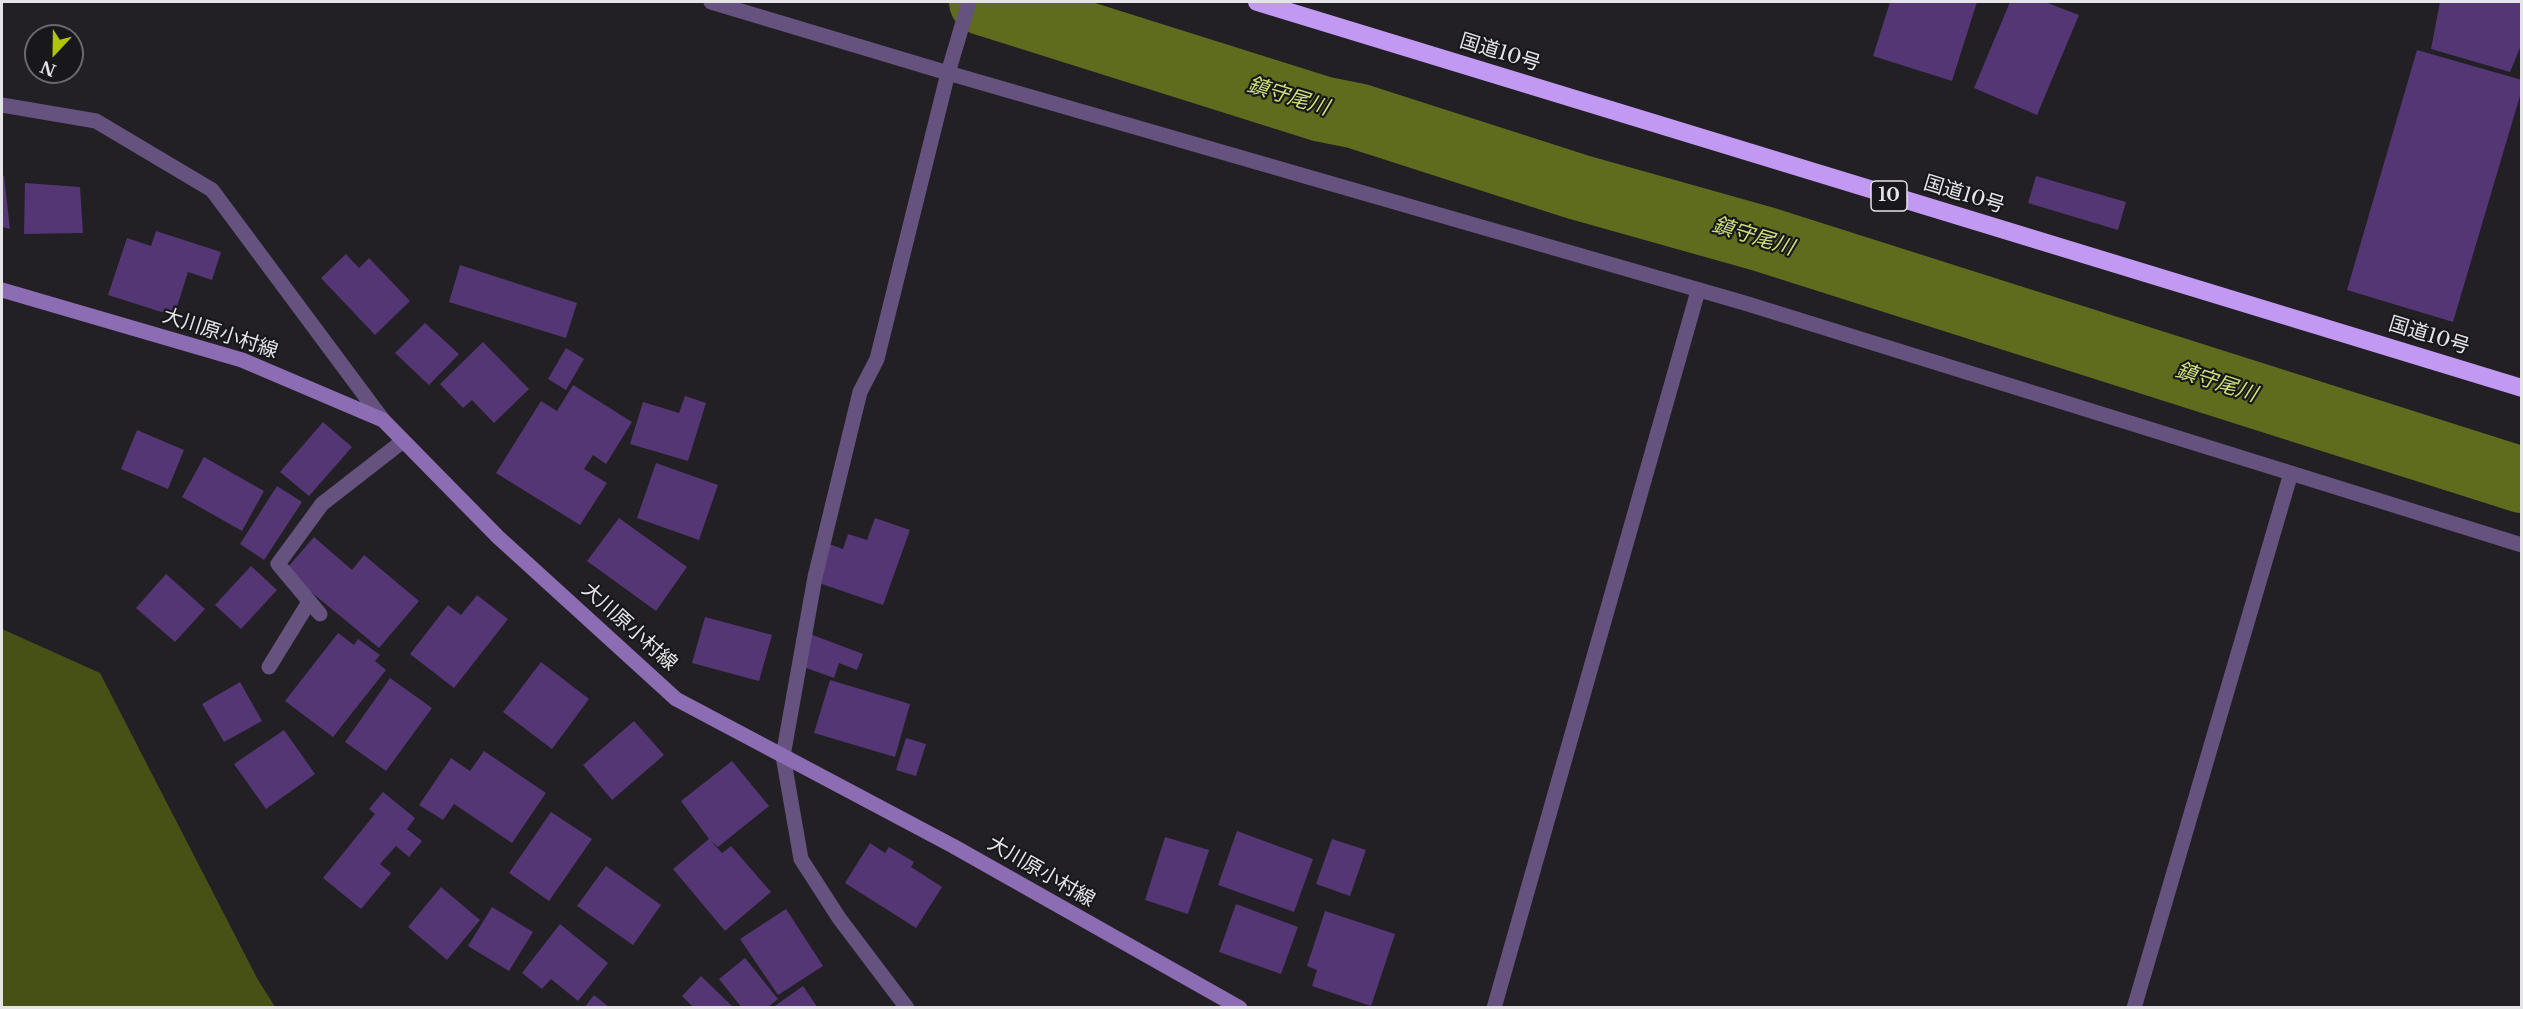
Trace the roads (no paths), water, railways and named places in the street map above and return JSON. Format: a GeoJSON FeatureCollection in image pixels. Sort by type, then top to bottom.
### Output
{"type":"FeatureCollection","features":[{"type":"Feature","properties":{"kind":"highway","name":"国道10号"},"geometry":{"type":"LineString","coordinates":[[1257,2],[2522,388]]}},
{"type":"Feature","properties":{"kind":"main road","name":"大川原小村線"},"geometry":{"type":"LineString","coordinates":[[2,290],[242,360],[383,420],[498,537],[676,699],[953,846],[1240,1008]]}},
{"type":"Feature","properties":{"kind":"street"},"geometry":{"type":"LineString","coordinates":[[711,2],[948,73],[1759,307],[2522,545]]}},
{"type":"Feature","properties":{"kind":"street"},"geometry":{"type":"LineString","coordinates":[[907,1008],[839,918],[801,860],[783,756],[815,577],[860,392],[877,359],[948,73],[969,2]]}},
{"type":"Feature","properties":{"kind":"street"},"geometry":{"type":"LineString","coordinates":[[2,105],[96,121],[212,190],[383,420]]}},
{"type":"Feature","properties":{"kind":"street"},"geometry":{"type":"LineString","coordinates":[[1494,1008],[1698,291]]}},
{"type":"Feature","properties":{"kind":"street"},"geometry":{"type":"LineString","coordinates":[[320,615],[278,564],[322,504],[404,441]]}},
{"type":"Feature","properties":{"kind":"street"},"geometry":{"type":"LineString","coordinates":[[2134,1008],[2291,473]]}},
{"type":"Feature","properties":{"kind":"street"},"geometry":{"type":"LineString","coordinates":[[270,667],[309,602]]}},
{"type":"Feature","properties":{"kind":"waterway","name":"鎮守尾川"},"geometry":{"type":"LineString","coordinates":[[982,2],[1322,109],[1357,116],[1578,187],[1763,239],[2522,480]]}}]}
